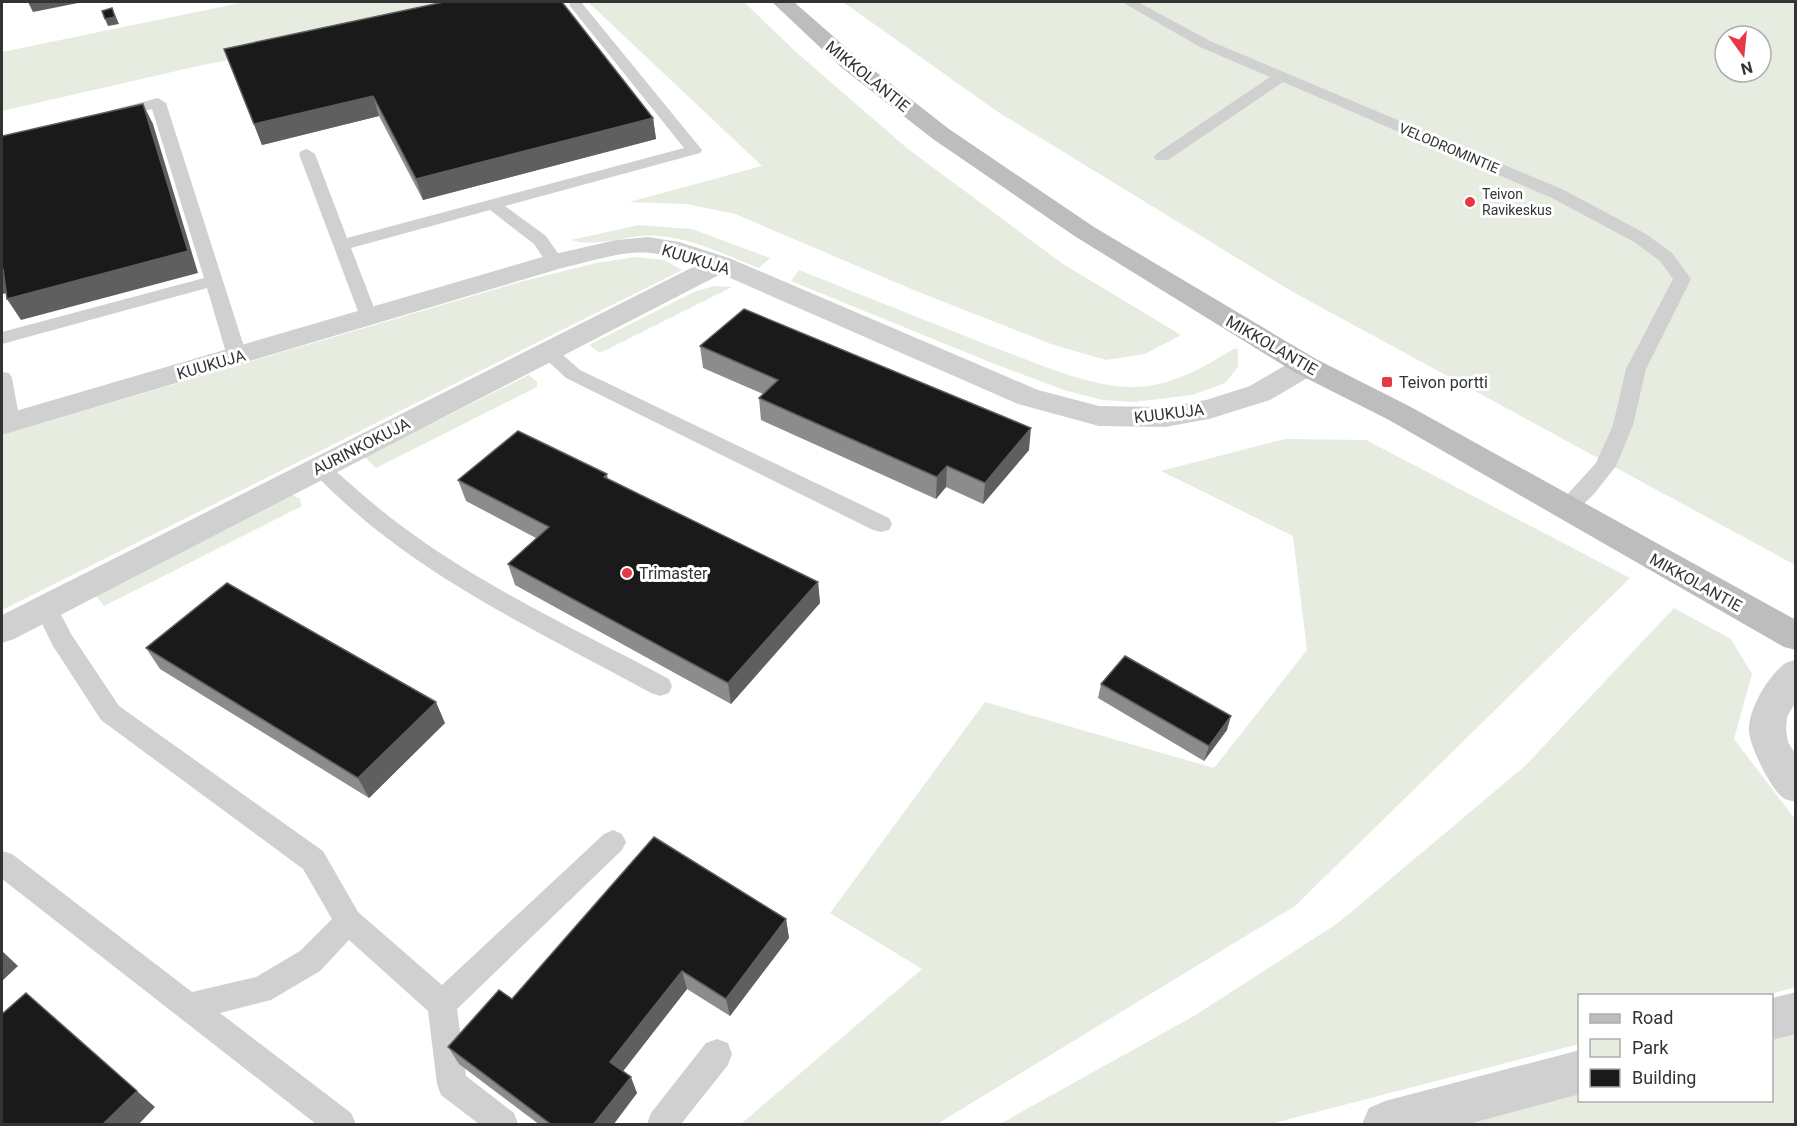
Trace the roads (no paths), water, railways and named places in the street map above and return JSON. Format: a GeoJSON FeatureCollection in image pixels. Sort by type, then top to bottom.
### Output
{"type":"FeatureCollection","features":[{"type":"Feature","properties":{"kind":"main road","name":"MIKKOLANTIE"},"geometry":{"type":"LineString","coordinates":[[782,2],[850,63],[941,134],[1085,232],[1306,366],[1399,413],[1796,637]]}},
{"type":"Feature","properties":{"kind":"street","name":"KUUKUJA"},"geometry":{"type":"LineString","coordinates":[[6,423],[555,262],[616,248],[648,245],[670,248],[720,264],[1028,397],[1099,416],[1154,418],[1209,409],[1260,393],[1306,366]]}},
{"type":"Feature","properties":{"kind":"street","name":"AURINKOKUJA"},"geometry":{"type":"LineString","coordinates":[[2,630],[720,264]]}},
{"type":"Feature","properties":{"kind":"street"},"geometry":{"type":"LineString","coordinates":[[1796,674],[1780,692],[1768,711],[1767,724],[1774,752],[1796,786]]}},
{"type":"Feature","properties":{"kind":"street"},"geometry":{"type":"LineString","coordinates":[[1773,1019],[1796,1013]]}},
{"type":"Feature","properties":{"kind":"street"},"geometry":{"type":"LineString","coordinates":[[1385,1125],[1578,1073]]}},
{"type":"Feature","properties":{"kind":"lane","name":"VELODROMINTIE"},"geometry":{"type":"LineString","coordinates":[[1129,2],[1205,44],[1558,194],[1640,238],[1685,272],[1636,369],[1623,425],[1605,466],[1566,508]]}},
{"type":"Feature","properties":{"kind":"lane"},"geometry":{"type":"LineString","coordinates":[[341,245],[694,150],[575,3]]}},
{"type":"Feature","properties":{"kind":"lane"},"geometry":{"type":"LineString","coordinates":[[1162,157],[1282,76]]}},
{"type":"Feature","properties":{"kind":"lane"},"geometry":{"type":"LineString","coordinates":[[102,117],[158,103],[237,356]]}},
{"type":"Feature","properties":{"kind":"lane"},"geometry":{"type":"LineString","coordinates":[[308,154],[369,318]]}},
{"type":"Feature","properties":{"kind":"lane"},"geometry":{"type":"LineString","coordinates":[[492,204],[540,240],[555,262]]}},
{"type":"Feature","properties":{"kind":"lane"},"geometry":{"type":"LineString","coordinates":[[2,338],[213,281]]}},
{"type":"Feature","properties":{"kind":"lane"},"geometry":{"type":"LineString","coordinates":[[547,351],[573,374],[881,524]]}},
{"type":"Feature","properties":{"kind":"lane"},"geometry":{"type":"LineString","coordinates":[[2,378],[6,423]]}},
{"type":"Feature","properties":{"kind":"lane"},"geometry":{"type":"LineString","coordinates":[[320,467],[363,508],[431,560],[660,686]]}},
{"type":"Feature","properties":{"kind":"lane"},"geometry":{"type":"LineString","coordinates":[[46,607],[61,639],[110,713],[313,860],[348,921],[442,1004],[452,1084],[502,1125]]}},
{"type":"Feature","properties":{"kind":"lane"},"geometry":{"type":"LineString","coordinates":[[442,1004],[613,842]]}},
{"type":"Feature","properties":{"kind":"lane"},"geometry":{"type":"LineString","coordinates":[[2,863],[340,1125]]}},
{"type":"Feature","properties":{"kind":"lane"},"geometry":{"type":"LineString","coordinates":[[187,1007],[261,990],[310,961],[348,921]]}},
{"type":"Feature","properties":{"kind":"lane"},"geometry":{"type":"LineString","coordinates":[[662,1125],[717,1054]]}},
{"type":"Feature","properties":{"kind":"place","name":"Teivon Ravikeskus"},"geometry":{"type":"Point","coordinates":[1470,202]}},
{"type":"Feature","properties":{"kind":"place","name":"Teivon portti"},"geometry":{"type":"Point","coordinates":[1387,382]}},
{"type":"Feature","properties":{"kind":"place","name":"Trimaster"},"geometry":{"type":"Point","coordinates":[627,573]}}]}
